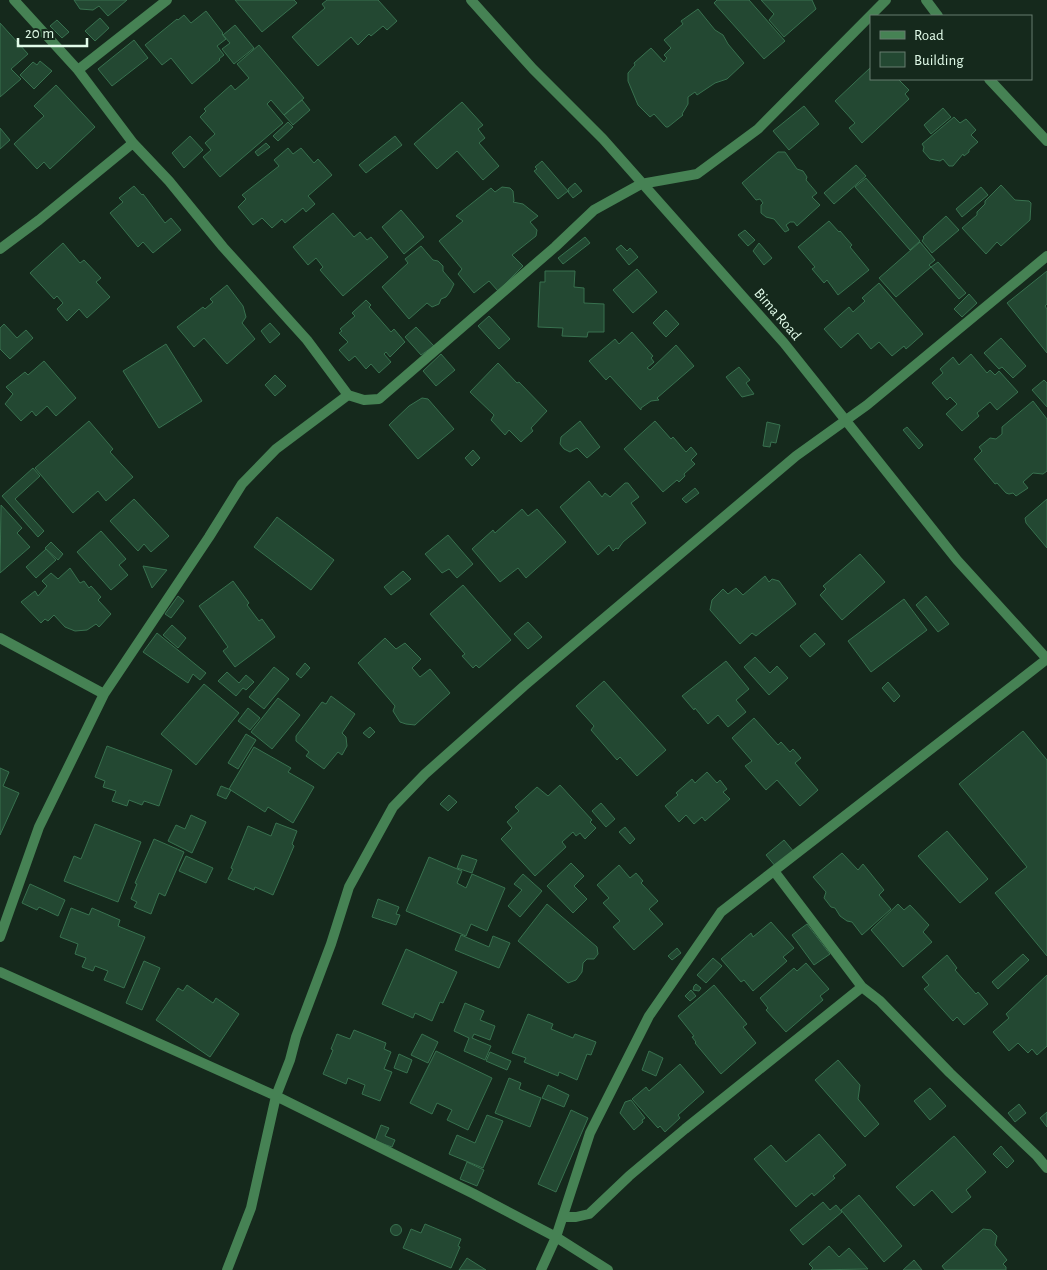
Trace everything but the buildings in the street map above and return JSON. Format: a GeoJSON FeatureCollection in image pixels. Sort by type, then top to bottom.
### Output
{"type":"FeatureCollection","features":[{"type":"Feature","properties":{"kind":"street"},"geometry":{"type":"LineString","coordinates":[[14,0],[78,70],[133,143],[169,181],[223,246],[307,340],[348,395],[364,400],[379,399],[555,247],[594,210],[641,184],[697,174],[758,129],[870,16]]}},
{"type":"Feature","properties":{"kind":"street"},"geometry":{"type":"LineString","coordinates":[[78,70],[167,0]]}},
{"type":"Feature","properties":{"kind":"street","name":"Bima Road"},"geometry":{"type":"LineString","coordinates":[[471,0],[533,69],[602,139],[784,343],[957,560],[1047,659]]}},
{"type":"Feature","properties":{"kind":"street"},"geometry":{"type":"LineString","coordinates":[[871,15],[886,0]]}},
{"type":"Feature","properties":{"kind":"street"},"geometry":{"type":"LineString","coordinates":[[926,0],[937,15]]}},
{"type":"Feature","properties":{"kind":"street"},"geometry":{"type":"LineString","coordinates":[[990,80],[1047,141]]}},
{"type":"Feature","properties":{"kind":"street"},"geometry":{"type":"LineString","coordinates":[[0,249],[39,220],[133,143]]}},
{"type":"Feature","properties":{"kind":"street"},"geometry":{"type":"LineString","coordinates":[[227,1270],[251,1208],[276,1096],[290,1060],[296,1036],[331,944],[349,887],[393,807],[424,774],[524,686],[796,456],[846,421],[984,310],[1047,256]]}},
{"type":"Feature","properties":{"kind":"street"},"geometry":{"type":"LineString","coordinates":[[0,937],[39,827],[104,694],[209,537],[242,484],[276,449],[348,395]]}},
{"type":"Feature","properties":{"kind":"street"},"geometry":{"type":"LineString","coordinates":[[0,638],[104,694]]}},
{"type":"Feature","properties":{"kind":"street"},"geometry":{"type":"LineString","coordinates":[[541,1270],[556,1237],[590,1132],[649,1016],[721,912],[1047,659]]}},
{"type":"Feature","properties":{"kind":"street"},"geometry":{"type":"LineString","coordinates":[[774,871],[862,987],[880,1001],[1047,1168]]}},
{"type":"Feature","properties":{"kind":"street"},"geometry":{"type":"LineString","coordinates":[[0,972],[276,1096],[474,1194],[556,1237],[608,1270]]}},
{"type":"Feature","properties":{"kind":"street"},"geometry":{"type":"LineString","coordinates":[[563,1217],[576,1218],[589,1214],[629,1176],[671,1141],[862,987]]}}]}
